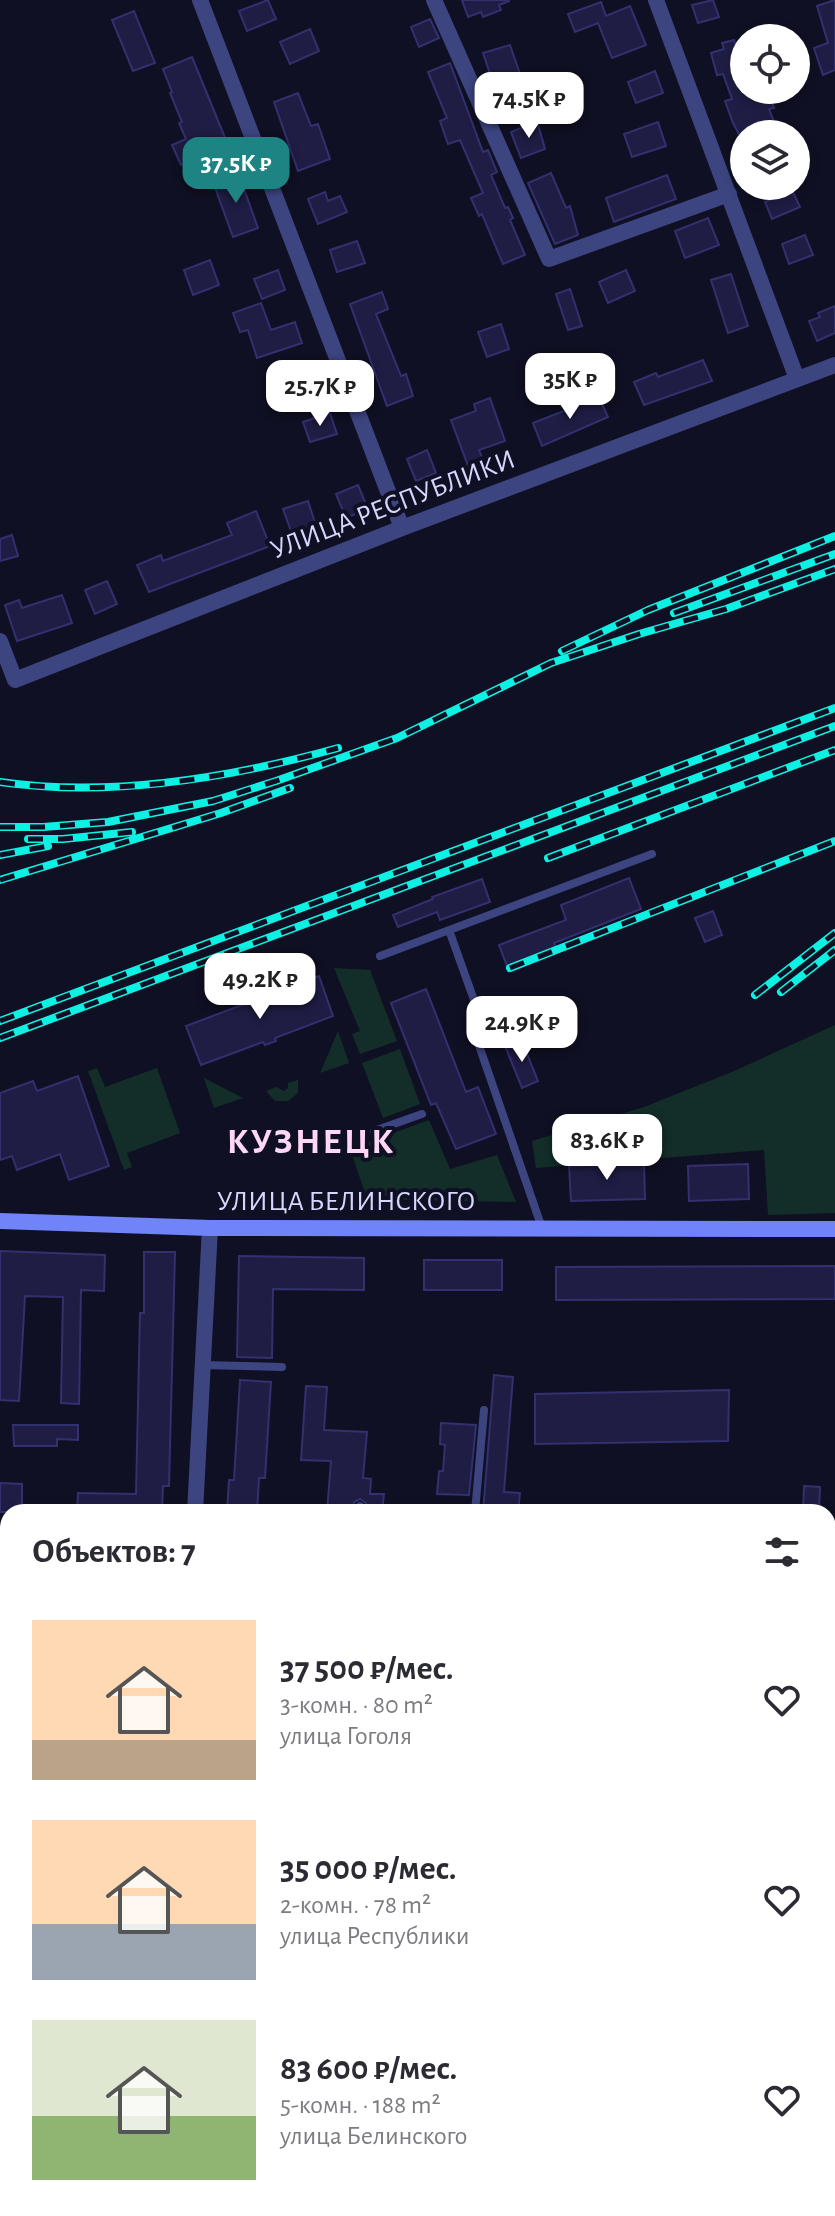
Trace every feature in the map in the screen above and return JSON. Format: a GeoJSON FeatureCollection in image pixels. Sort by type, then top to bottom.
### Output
{"type":"FeatureCollection","features":[{"type":"Feature","properties":{"kind":"street"},"geometry":{"type":"LineString","coordinates":[[200,0],[402,528]]}},
{"type":"Feature","properties":{"kind":"street"},"geometry":{"type":"LineString","coordinates":[[434,0],[549,259],[729,194]]}},
{"type":"Feature","properties":{"kind":"street"},"geometry":{"type":"LineString","coordinates":[[656,0],[797,379]]}},
{"type":"Feature","properties":{"kind":"street","name":"УЛИЦА РЕСПУБЛИКИ"},"geometry":{"type":"LineString","coordinates":[[0,641],[15,680],[402,528],[835,365]]}},
{"type":"Feature","properties":{"kind":"street","name":"УЛИЦА БЕЛИНСКОГО"},"geometry":{"type":"LineString","coordinates":[[0,1221],[210,1228],[835,1229]]}},
{"type":"Feature","properties":{"kind":"street"},"geometry":{"type":"LineString","coordinates":[[195,1504],[210,1228]]}},
{"type":"Feature","properties":{"kind":"lane"},"geometry":{"type":"LineString","coordinates":[[380,956],[652,854]]}},
{"type":"Feature","properties":{"kind":"lane"},"geometry":{"type":"LineString","coordinates":[[449,930],[474,1000],[474,1031],[542,1229]]}},
{"type":"Feature","properties":{"kind":"lane"},"geometry":{"type":"LineString","coordinates":[[374,1131],[422,1114]]}},
{"type":"Feature","properties":{"kind":"lane"},"geometry":{"type":"LineString","coordinates":[[203,1365],[282,1367]]}},
{"type":"Feature","properties":{"kind":"lane"},"geometry":{"type":"LineString","coordinates":[[476,1504],[484,1410]]}},
{"type":"Feature","properties":{"kind":"green space"},"geometry":{"type":"Polygon","coordinates":[[[334,968],[370,970],[397,1041],[360,1054],[352,1034],[360,1031],[334,968]]]}},
{"type":"Feature","properties":{"kind":"green space"},"geometry":{"type":"Polygon","coordinates":[[[835,1025],[835,1213],[768,1215],[764,1150],[536,1168],[532,1141],[644,1107],[732,1072],[835,1025]]]}},
{"type":"Feature","properties":{"kind":"green space"},"geometry":{"type":"Polygon","coordinates":[[[338,1031],[349,1063],[320,1073],[338,1031]]]}},
{"type":"Feature","properties":{"kind":"green space"},"geometry":{"type":"Polygon","coordinates":[[[400,1049],[420,1104],[383,1118],[362,1063],[400,1049]]]}},
{"type":"Feature","properties":{"kind":"green space"},"geometry":{"type":"Polygon","coordinates":[[[97,1068],[105,1087],[157,1068],[180,1133],[127,1153],[132,1167],[124,1170],[88,1071],[97,1068]]]}},
{"type":"Feature","properties":{"kind":"green space"},"geometry":{"type":"Polygon","coordinates":[[[204,1078],[243,1098],[214,1108],[204,1078]]]}},
{"type":"Feature","properties":{"kind":"green space"},"geometry":{"type":"Polygon","coordinates":[[[298,1080],[298,1093],[288,1101],[275,1101],[266,1091],[276,1087],[284,1091],[288,1083],[298,1080]]]}},
{"type":"Feature","properties":{"kind":"green space"},"geometry":{"type":"Polygon","coordinates":[[[429,1120],[450,1169],[497,1155],[516,1202],[367,1199],[350,1149],[429,1120]]]}},
{"type":"Feature","properties":{"kind":"building"},"geometry":{"type":"Polygon","coordinates":[[[268,0],[276,19],[247,31],[239,11],[268,0]]]}},
{"type":"Feature","properties":{"kind":"building"},"geometry":{"type":"Polygon","coordinates":[[[462,0],[509,1],[499,5],[501,10],[483,17],[481,12],[468,17],[462,0]]]}},
{"type":"Feature","properties":{"kind":"building"},"geometry":{"type":"Polygon","coordinates":[[[713,0],[719,17],[698,23],[692,5],[713,0]]]}},
{"type":"Feature","properties":{"kind":"building"},"geometry":{"type":"Polygon","coordinates":[[[835,0],[835,70],[823,75],[814,48],[828,43],[817,6],[835,0]]]}},
{"type":"Feature","properties":{"kind":"building"},"geometry":{"type":"Polygon","coordinates":[[[601,2],[606,16],[630,6],[646,45],[612,58],[598,23],[575,32],[568,14],[601,2]]]}},
{"type":"Feature","properties":{"kind":"building"},"geometry":{"type":"Polygon","coordinates":[[[134,11],[155,63],[133,71],[112,20],[134,11]]]}},
{"type":"Feature","properties":{"kind":"building"},"geometry":{"type":"Polygon","coordinates":[[[430,19],[439,38],[419,47],[411,27],[430,19]]]}},
{"type":"Feature","properties":{"kind":"building"},"geometry":{"type":"Polygon","coordinates":[[[310,29],[319,51],[290,64],[280,42],[310,29]]]}},
{"type":"Feature","properties":{"kind":"building"},"geometry":{"type":"Polygon","coordinates":[[[730,41],[730,93],[723,74],[717,75],[711,53],[724,49],[722,43],[730,41]]]}},
{"type":"Feature","properties":{"kind":"building"},"geometry":{"type":"Polygon","coordinates":[[[510,45],[527,94],[500,104],[483,53],[510,45]]]}},
{"type":"Feature","properties":{"kind":"building"},"geometry":{"type":"Polygon","coordinates":[[[192,57],[228,145],[181,165],[172,145],[186,139],[163,69],[192,57]]]}},
{"type":"Feature","properties":{"kind":"building"},"geometry":{"type":"Polygon","coordinates":[[[450,63],[483,152],[488,150],[497,172],[491,175],[505,208],[508,207],[513,218],[510,220],[525,255],[503,264],[482,214],[479,216],[471,198],[483,193],[460,140],[448,144],[440,121],[447,118],[428,72],[450,63]]]}},
{"type":"Feature","properties":{"kind":"building"},"geometry":{"type":"Polygon","coordinates":[[[655,71],[663,93],[636,103],[628,82],[655,71]]]}},
{"type":"Feature","properties":{"kind":"building"},"geometry":{"type":"Polygon","coordinates":[[[298,93],[311,126],[318,124],[330,159],[298,171],[274,102],[298,93]]]}},
{"type":"Feature","properties":{"kind":"building"},"geometry":{"type":"Polygon","coordinates":[[[730,100],[730,104],[772,104],[774,108],[769,109],[773,120],[732,120],[725,101],[730,100]]]}},
{"type":"Feature","properties":{"kind":"building"},"geometry":{"type":"Polygon","coordinates":[[[537,121],[545,149],[521,158],[511,132],[537,121]]]}},
{"type":"Feature","properties":{"kind":"building"},"geometry":{"type":"Polygon","coordinates":[[[658,122],[666,146],[632,157],[624,134],[658,122]]]}},
{"type":"Feature","properties":{"kind":"building"},"geometry":{"type":"Polygon","coordinates":[[[238,172],[258,228],[233,237],[213,182],[238,172]]]}},
{"type":"Feature","properties":{"kind":"building"},"geometry":{"type":"Polygon","coordinates":[[[551,173],[566,208],[570,206],[578,235],[555,244],[528,183],[551,173]]]}},
{"type":"Feature","properties":{"kind":"building"},"geometry":{"type":"Polygon","coordinates":[[[667,175],[676,199],[614,222],[606,198],[667,175]]]}},
{"type":"Feature","properties":{"kind":"building"},"geometry":{"type":"Polygon","coordinates":[[[325,192],[328,201],[340,196],[347,212],[318,224],[308,199],[325,192]]]}},
{"type":"Feature","properties":{"kind":"building"},"geometry":{"type":"Polygon","coordinates":[[[797,200],[800,207],[772,219],[765,202],[797,200]]]}},
{"type":"Feature","properties":{"kind":"building"},"geometry":{"type":"Polygon","coordinates":[[[708,218],[719,245],[685,258],[675,231],[708,218]]]}},
{"type":"Feature","properties":{"kind":"building"},"geometry":{"type":"Polygon","coordinates":[[[805,235],[813,255],[789,264],[782,244],[805,235]]]}},
{"type":"Feature","properties":{"kind":"building"},"geometry":{"type":"Polygon","coordinates":[[[357,241],[365,263],[337,272],[330,250],[357,241]]]}},
{"type":"Feature","properties":{"kind":"building"},"geometry":{"type":"Polygon","coordinates":[[[210,260],[219,285],[193,295],[184,270],[210,260]]]}},
{"type":"Feature","properties":{"kind":"building"},"geometry":{"type":"Polygon","coordinates":[[[278,270],[285,290],[262,299],[254,279],[278,270]]]}},
{"type":"Feature","properties":{"kind":"building"},"geometry":{"type":"Polygon","coordinates":[[[626,270],[635,291],[608,303],[599,282],[626,270]]]}},
{"type":"Feature","properties":{"kind":"building"},"geometry":{"type":"Polygon","coordinates":[[[731,274],[748,326],[728,333],[711,280],[731,274]]]}},
{"type":"Feature","properties":{"kind":"building"},"geometry":{"type":"Polygon","coordinates":[[[570,289],[582,326],[568,330],[556,294],[570,289]]]}},
{"type":"Feature","properties":{"kind":"building"},"geometry":{"type":"Polygon","coordinates":[[[382,292],[388,309],[376,314],[401,376],[406,374],[413,396],[387,406],[350,304],[382,292]]]}},
{"type":"Feature","properties":{"kind":"building"},"geometry":{"type":"Polygon","coordinates":[[[261,303],[271,330],[295,322],[302,343],[257,358],[248,330],[240,332],[233,313],[261,303]]]}},
{"type":"Feature","properties":{"kind":"building"},"geometry":{"type":"Polygon","coordinates":[[[835,306],[835,333],[817,341],[809,321],[820,317],[818,313],[835,306]]]}},
{"type":"Feature","properties":{"kind":"building"},"geometry":{"type":"Polygon","coordinates":[[[501,324],[509,349],[487,357],[478,332],[501,324]]]}},
{"type":"Feature","properties":{"kind":"building"},"geometry":{"type":"Polygon","coordinates":[[[703,360],[712,381],[644,405],[634,382],[656,373],[658,377],[703,360]]]}},
{"type":"Feature","properties":{"kind":"building"},"geometry":{"type":"Polygon","coordinates":[[[315,367],[321,387],[295,394],[289,375],[315,367]]]}},
{"type":"Feature","properties":{"kind":"building"},"geometry":{"type":"Polygon","coordinates":[[[599,397],[608,417],[542,446],[533,423],[599,397]]]}},
{"type":"Feature","properties":{"kind":"building"},"geometry":{"type":"Polygon","coordinates":[[[490,398],[505,441],[479,450],[486,468],[471,474],[451,420],[476,411],[474,404],[490,398]]]}},
{"type":"Feature","properties":{"kind":"building"},"geometry":{"type":"Polygon","coordinates":[[[330,413],[337,434],[310,442],[303,422],[330,413]]]}},
{"type":"Feature","properties":{"kind":"building"},"geometry":{"type":"Polygon","coordinates":[[[427,450],[436,473],[416,481],[407,459],[427,450]]]}},
{"type":"Feature","properties":{"kind":"building"},"geometry":{"type":"Polygon","coordinates":[[[358,485],[368,509],[346,518],[336,494],[358,485]]]}},
{"type":"Feature","properties":{"kind":"building"},"geometry":{"type":"Polygon","coordinates":[[[308,501],[317,529],[293,537],[283,509],[308,501]]]}},
{"type":"Feature","properties":{"kind":"building"},"geometry":{"type":"Polygon","coordinates":[[[256,511],[270,546],[149,592],[137,565],[161,555],[163,561],[232,535],[227,523],[256,511]]]}},
{"type":"Feature","properties":{"kind":"building"},"geometry":{"type":"Polygon","coordinates":[[[12,535],[18,556],[0,561],[0,539],[12,535]]]}},
{"type":"Feature","properties":{"kind":"building"},"geometry":{"type":"Polygon","coordinates":[[[107,581],[117,604],[95,614],[85,590],[107,581]]]}},
{"type":"Feature","properties":{"kind":"building"},"geometry":{"type":"Polygon","coordinates":[[[62,595],[72,623],[17,641],[5,605],[19,600],[22,608],[62,595]]]}},
{"type":"Feature","properties":{"kind":"building"},"geometry":{"type":"Polygon","coordinates":[[[629,878],[641,909],[554,943],[556,948],[507,966],[499,945],[566,920],[561,905],[629,878]]]}},
{"type":"Feature","properties":{"kind":"building"},"geometry":{"type":"Polygon","coordinates":[[[482,879],[490,902],[440,920],[437,912],[398,927],[393,915],[482,879]]]}},
{"type":"Feature","properties":{"kind":"building"},"geometry":{"type":"Polygon","coordinates":[[[713,911],[722,935],[705,942],[695,918],[713,911]]]}},
{"type":"Feature","properties":{"kind":"building","name":"КУЗНЕЦК"},"geometry":{"type":"Polygon","coordinates":[[[319,976],[333,1016],[275,1038],[276,1041],[265,1045],[263,1042],[201,1065],[186,1026],[319,976]]]}},
{"type":"Feature","properties":{"kind":"building"},"geometry":{"type":"Polygon","coordinates":[[[426,989],[466,1092],[478,1087],[496,1134],[456,1149],[436,1103],[431,1105],[391,1003],[426,989]]]}},
{"type":"Feature","properties":{"kind":"building"},"geometry":{"type":"Polygon","coordinates":[[[521,1039],[538,1081],[522,1088],[505,1046],[521,1039]]]}},
{"type":"Feature","properties":{"kind":"building"},"geometry":{"type":"Polygon","coordinates":[[[78,1076],[109,1166],[69,1180],[60,1154],[17,1170],[12,1156],[0,1160],[0,1093],[33,1081],[37,1091],[78,1076]]]}},
{"type":"Feature","properties":{"kind":"building"},"geometry":{"type":"Polygon","coordinates":[[[644,1163],[645,1199],[571,1201],[569,1166],[644,1163]]]}},
{"type":"Feature","properties":{"kind":"building"},"geometry":{"type":"Polygon","coordinates":[[[748,1164],[749,1199],[689,1201],[688,1166],[748,1164]]]}},
{"type":"Feature","properties":{"kind":"building"},"geometry":{"type":"Polygon","coordinates":[[[0,1251],[105,1255],[104,1291],[81,1290],[79,1404],[61,1403],[63,1297],[25,1296],[19,1401],[0,1400],[0,1251]]]}},
{"type":"Feature","properties":{"kind":"building"},"geometry":{"type":"Polygon","coordinates":[[[144,1252],[175,1252],[169,1486],[163,1486],[162,1504],[77,1504],[78,1493],[136,1494],[140,1313],[144,1313],[144,1252]]]}},
{"type":"Feature","properties":{"kind":"building"},"geometry":{"type":"Polygon","coordinates":[[[239,1256],[364,1258],[364,1290],[273,1289],[272,1358],[237,1357],[239,1256]]]}},
{"type":"Feature","properties":{"kind":"building"},"geometry":{"type":"Polygon","coordinates":[[[424,1260],[502,1260],[502,1290],[424,1290],[424,1260]]]}},
{"type":"Feature","properties":{"kind":"building"},"geometry":{"type":"Polygon","coordinates":[[[835,1266],[835,1299],[556,1300],[556,1267],[835,1266]]]}},
{"type":"Feature","properties":{"kind":"building"},"geometry":{"type":"Polygon","coordinates":[[[494,1375],[513,1377],[504,1492],[520,1493],[519,1504],[484,1504],[494,1375]]]}},
{"type":"Feature","properties":{"kind":"building"},"geometry":{"type":"Polygon","coordinates":[[[240,1380],[271,1382],[265,1478],[259,1478],[257,1504],[228,1504],[229,1480],[234,1480],[240,1380]]]}},
{"type":"Feature","properties":{"kind":"building"},"geometry":{"type":"Polygon","coordinates":[[[306,1386],[327,1387],[324,1430],[367,1432],[363,1478],[371,1479],[370,1494],[384,1494],[383,1504],[366,1504],[360,1499],[354,1504],[328,1504],[331,1461],[301,1460],[306,1386]]]}},
{"type":"Feature","properties":{"kind":"building"},"geometry":{"type":"Polygon","coordinates":[[[729,1390],[728,1441],[535,1444],[535,1394],[729,1390]]]}},
{"type":"Feature","properties":{"kind":"building"},"geometry":{"type":"Polygon","coordinates":[[[441,1423],[476,1425],[469,1495],[437,1494],[445,1445],[440,1444],[441,1423]]]}},
{"type":"Feature","properties":{"kind":"building"},"geometry":{"type":"Polygon","coordinates":[[[13,1425],[78,1425],[78,1440],[57,1439],[57,1446],[14,1446],[13,1425]]]}},
{"type":"Feature","properties":{"kind":"building"},"geometry":{"type":"Polygon","coordinates":[[[0,1483],[22,1484],[22,1504],[0,1504],[0,1483]]]}},
{"type":"Feature","properties":{"kind":"building"},"geometry":{"type":"Polygon","coordinates":[[[804,1486],[820,1487],[819,1504],[803,1504],[804,1486]]]}},
{"type":"Feature","properties":{"kind":"railway"},"geometry":{"type":"LineString","coordinates":[[562,651],[648,610],[835,536]]}},
{"type":"Feature","properties":{"kind":"railway"},"geometry":{"type":"LineString","coordinates":[[674,613],[835,554]]}},
{"type":"Feature","properties":{"kind":"railway"},"geometry":{"type":"LineString","coordinates":[[0,827],[108,822],[213,801],[397,738],[551,663],[726,609],[835,569]]}},
{"type":"Feature","properties":{"kind":"railway"},"geometry":{"type":"LineString","coordinates":[[0,1021],[835,708]]}},
{"type":"Feature","properties":{"kind":"railway"},"geometry":{"type":"LineString","coordinates":[[0,1038],[835,726]]}},
{"type":"Feature","properties":{"kind":"railway"},"geometry":{"type":"LineString","coordinates":[[0,782],[85,788],[170,782],[255,768],[338,748]]}},
{"type":"Feature","properties":{"kind":"railway"},"geometry":{"type":"LineString","coordinates":[[548,858],[835,750]]}},
{"type":"Feature","properties":{"kind":"railway"},"geometry":{"type":"LineString","coordinates":[[0,880],[221,813],[290,788]]}},
{"type":"Feature","properties":{"kind":"railway"},"geometry":{"type":"LineString","coordinates":[[28,839],[132,832]]}},
{"type":"Feature","properties":{"kind":"railway"},"geometry":{"type":"LineString","coordinates":[[510,968],[835,841]]}},
{"type":"Feature","properties":{"kind":"railway"},"geometry":{"type":"LineString","coordinates":[[0,855],[48,846]]}},
{"type":"Feature","properties":{"kind":"railway"},"geometry":{"type":"LineString","coordinates":[[755,995],[835,933]]}},
{"type":"Feature","properties":{"kind":"railway"},"geometry":{"type":"LineString","coordinates":[[781,992],[835,950]]}},
{"type":"Feature","properties":{"kind":"district","name":"КУЗНЕЦК"},"geometry":{"type":"Point","coordinates":[311,1142]}}]}
